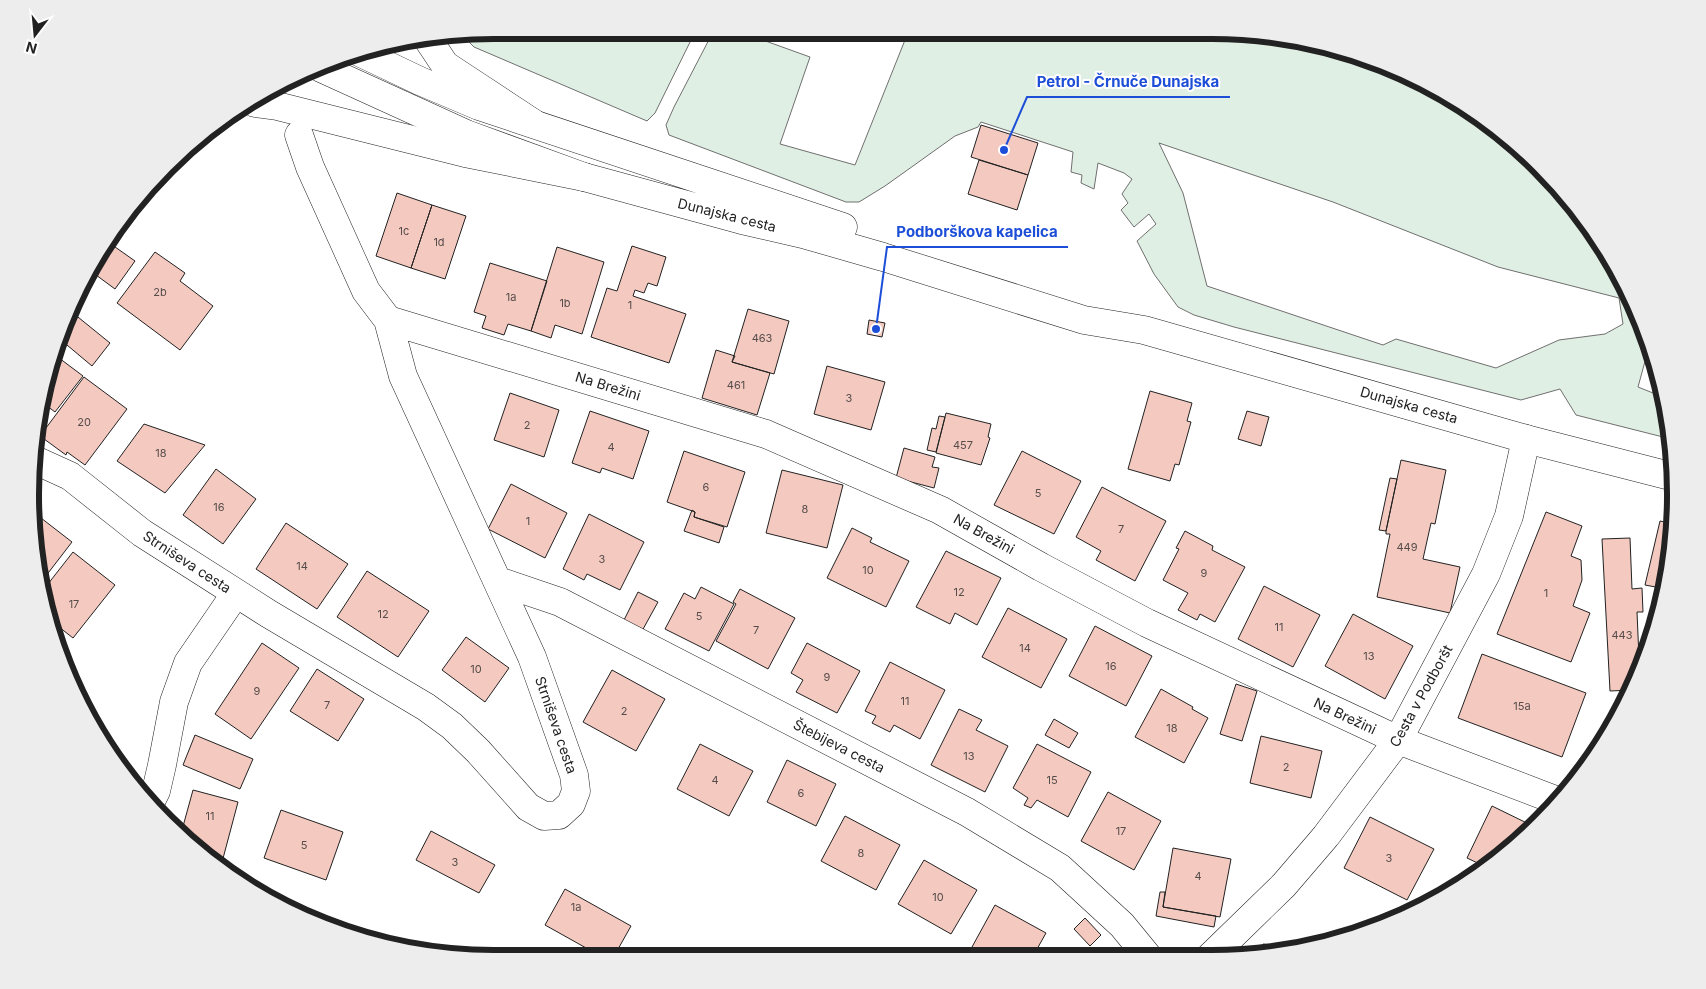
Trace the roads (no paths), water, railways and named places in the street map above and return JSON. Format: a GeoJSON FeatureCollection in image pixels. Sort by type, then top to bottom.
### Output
{"type":"FeatureCollection","features":[{"type":"Feature","properties":{"kind":"street"},"geometry":{"type":"LineString","coordinates":[[431,44],[446,65],[533,123]]}},
{"type":"Feature","properties":{"kind":"street","name":"Dunajska cesta"},"geometry":{"type":"LineString","coordinates":[[369,57],[480,106],[871,237],[1090,304],[1144,330]]}},
{"type":"Feature","properties":{"kind":"street","name":"Dunajska cesta"},"geometry":{"type":"LineString","coordinates":[[327,71],[466,134],[584,177],[742,220],[803,234],[1084,320],[1144,330],[1526,439],[1666,475]]}},
{"type":"Feature","properties":{"kind":"street"},"geometry":{"type":"LineString","coordinates":[[261,104],[277,106],[465,153],[584,177]]}},
{"type":"Feature","properties":{"kind":"street","name":"Strniševa cesta"},"geometry":{"type":"LineString","coordinates":[[40,462],[70,476],[142,533],[236,593],[426,707],[452,726],[528,807],[544,816],[559,814],[571,804],[576,791],[574,775],[532,657],[403,376],[388,320],[366,290],[310,167],[299,135]]}},
{"type":"Feature","properties":{"kind":"street","name":"Na Brežini"},"geometry":{"type":"LineString","coordinates":[[388,320],[766,434],[940,510],[1041,567],[1147,623],[1398,740],[1552,798]]}},
{"type":"Feature","properties":{"kind":"street","name":"Cesta v Podboršt"},"geometry":{"type":"LineString","coordinates":[[1216,950],[1284,885],[1326,836],[1398,740],[1486,574],[1509,516],[1526,439]]}},
{"type":"Feature","properties":{"kind":"street","name":"Štebijeva cesta"},"geometry":{"type":"LineString","coordinates":[[498,581],[560,602],[967,812],[1060,868],[1122,925],[1142,950]]}},
{"type":"Feature","properties":{"kind":"street"},"geometry":{"type":"LineString","coordinates":[[153,796],[162,765],[174,702],[188,663],[236,593]]}},
{"type":"Feature","properties":{"kind":"place","name":"Petrol - Črnuče Dunajska"},"geometry":{"type":"Point","coordinates":[1004,150]}},
{"type":"Feature","properties":{"kind":"place","name":"Podborškova kapelica"},"geometry":{"type":"Point","coordinates":[876,329]}}]}
